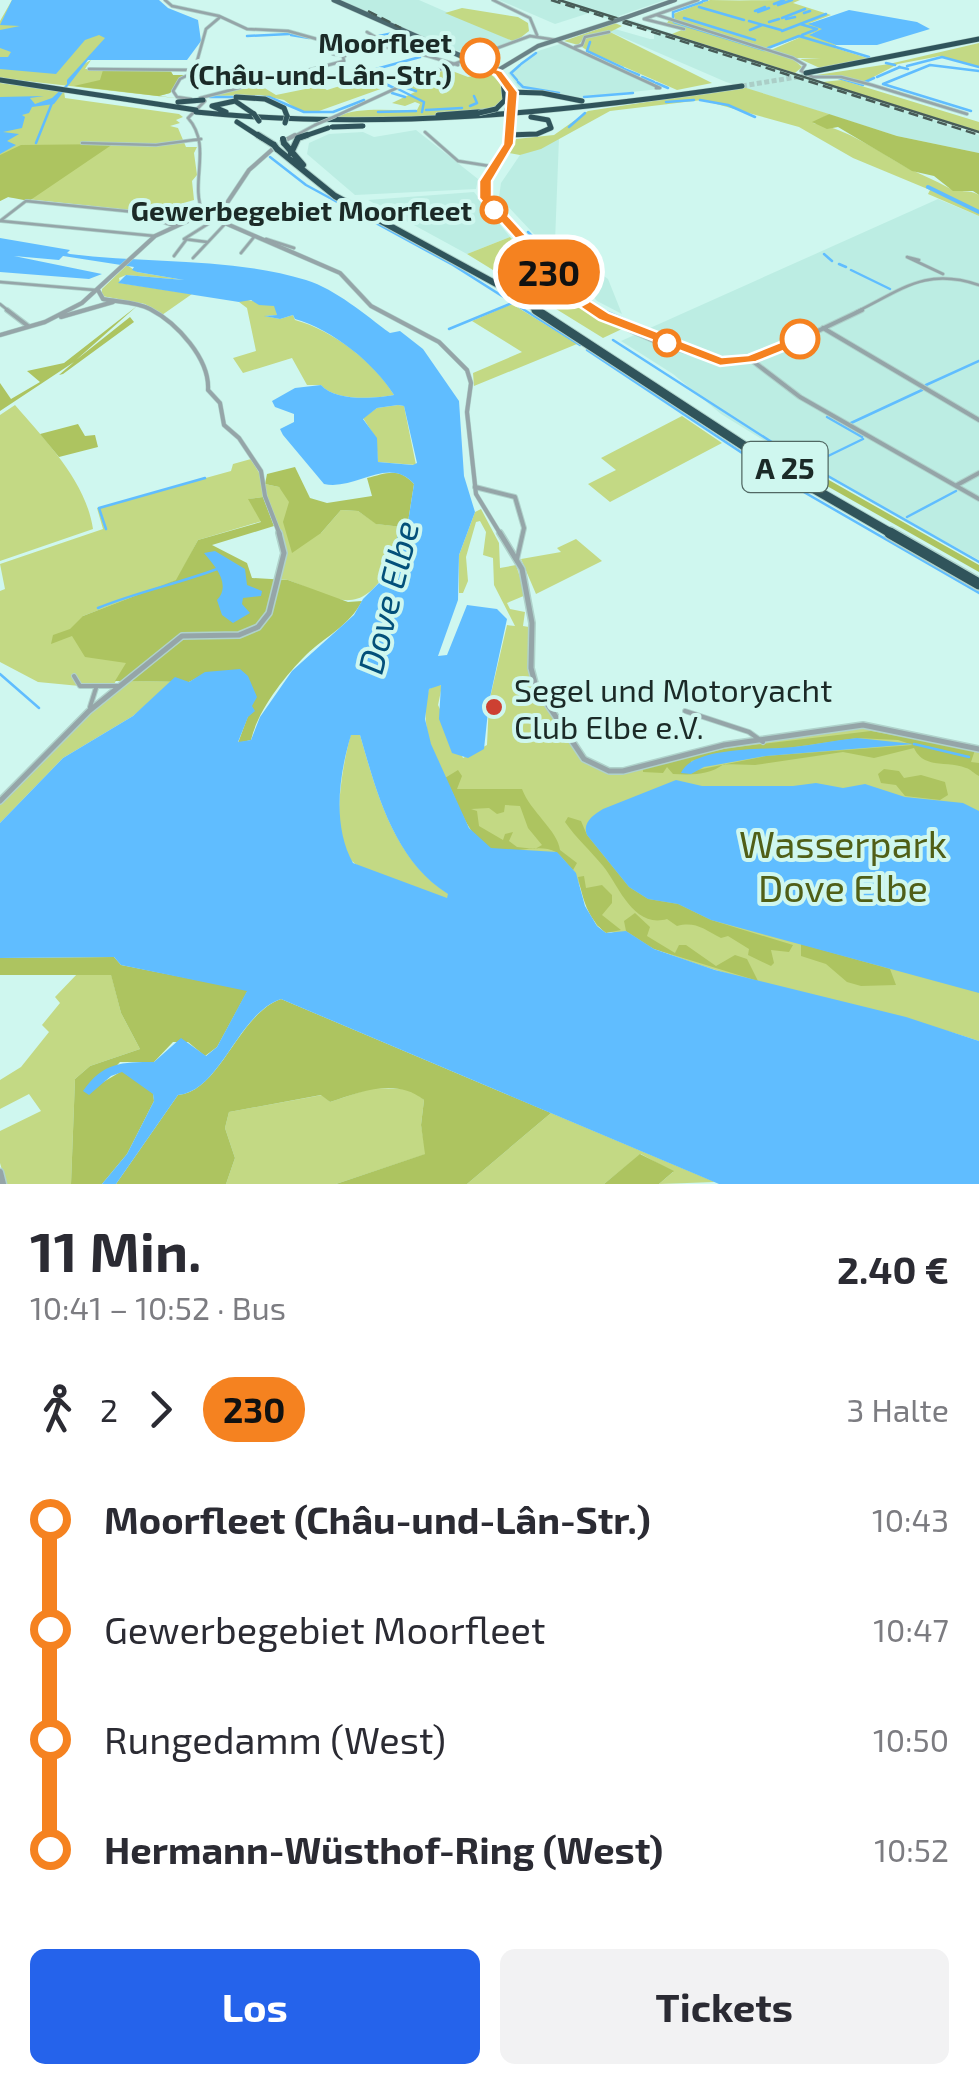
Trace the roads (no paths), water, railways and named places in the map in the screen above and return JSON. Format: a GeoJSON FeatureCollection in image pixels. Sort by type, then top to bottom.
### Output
{"type":"FeatureCollection","features":[{"type":"Feature","properties":{"kind":"highway"},"geometry":{"type":"LineString","coordinates":[[808,74],[979,40]]}},
{"type":"Feature","properties":{"kind":"highway"},"geometry":{"type":"LineString","coordinates":[[285,119],[478,114],[496,109],[505,100],[497,72]]}},
{"type":"Feature","properties":{"kind":"highway"},"geometry":{"type":"LineString","coordinates":[[0,81],[198,112],[244,124],[274,145]]}},
{"type":"Feature","properties":{"kind":"highway"},"geometry":{"type":"LineString","coordinates":[[198,112],[285,119],[453,118],[740,85],[580,110],[547,134],[513,135]]}},
{"type":"Feature","properties":{"kind":"highway"},"geometry":{"type":"LineString","coordinates":[[63,88],[198,112],[374,129],[426,128],[670,96]]}},
{"type":"Feature","properties":{"kind":"highway"},"geometry":{"type":"LineString","coordinates":[[512,93],[582,102]]}},
{"type":"Feature","properties":{"kind":"highway"},"geometry":{"type":"LineString","coordinates":[[512,93],[552,98],[550,103],[534,108]]}},
{"type":"Feature","properties":{"kind":"highway"},"geometry":{"type":"LineString","coordinates":[[127,98],[264,99],[282,106],[284,141],[291,153]]}},
{"type":"Feature","properties":{"kind":"highway"},"geometry":{"type":"LineString","coordinates":[[412,118],[631,99]]}},
{"type":"Feature","properties":{"kind":"highway"},"geometry":{"type":"LineString","coordinates":[[274,145],[256,117],[238,101],[223,100],[212,106],[222,111],[262,115],[356,118]]}},
{"type":"Feature","properties":{"kind":"highway"},"geometry":{"type":"LineString","coordinates":[[312,124],[418,122],[544,112]]}},
{"type":"Feature","properties":{"kind":"highway"},"geometry":{"type":"LineString","coordinates":[[492,119],[532,117],[552,124],[547,132],[513,135]]}},
{"type":"Feature","properties":{"kind":"highway"},"geometry":{"type":"LineString","coordinates":[[291,153],[298,138],[332,127],[426,128]]}},
{"type":"Feature","properties":{"kind":"highway","name":"A 25"},"geometry":{"type":"LineString","coordinates":[[274,145],[335,196],[502,287],[594,343]]}},
{"type":"Feature","properties":{"kind":"highway","name":"A 25"},"geometry":{"type":"LineString","coordinates":[[291,153],[322,181],[364,209],[506,286],[798,475],[979,582]]}},
{"type":"Feature","properties":{"kind":"main road"},"geometry":{"type":"LineString","coordinates":[[334,0],[464,63],[497,72],[512,93],[509,119],[513,135]]}},
{"type":"Feature","properties":{"kind":"main road"},"geometry":{"type":"LineString","coordinates":[[497,72],[551,41],[675,0]]}},
{"type":"Feature","properties":{"kind":"street"},"geometry":{"type":"LineString","coordinates":[[165,0],[172,6],[227,18],[250,30],[288,31],[464,63]]}},
{"type":"Feature","properties":{"kind":"street"},"geometry":{"type":"LineString","coordinates":[[493,0],[530,18],[537,35]]}},
{"type":"Feature","properties":{"kind":"street"},"geometry":{"type":"LineString","coordinates":[[676,29],[644,19],[698,0]]}},
{"type":"Feature","properties":{"kind":"street"},"geometry":{"type":"LineString","coordinates":[[657,14],[793,58],[805,64],[801,72],[812,77],[854,80],[958,110]]}},
{"type":"Feature","properties":{"kind":"street"},"geometry":{"type":"LineString","coordinates":[[218,16],[206,29],[195,70],[180,80],[173,92],[179,98],[203,99],[344,61],[340,43]]}},
{"type":"Feature","properties":{"kind":"street"},"geometry":{"type":"LineString","coordinates":[[652,22],[684,30]]}},
{"type":"Feature","properties":{"kind":"street"},"geometry":{"type":"LineString","coordinates":[[367,32],[394,48]]}},
{"type":"Feature","properties":{"kind":"street"},"geometry":{"type":"LineString","coordinates":[[575,46],[582,45],[586,38],[610,32]]}},
{"type":"Feature","properties":{"kind":"street"},"geometry":{"type":"LineString","coordinates":[[52,319],[98,290],[155,236],[230,200],[242,178],[265,154],[312,124],[464,63],[537,35],[575,46],[654,84]]}},
{"type":"Feature","properties":{"kind":"street"},"geometry":{"type":"LineString","coordinates":[[551,41],[566,43]]}},
{"type":"Feature","properties":{"kind":"street"},"geometry":{"type":"LineString","coordinates":[[333,54],[345,56]]}},
{"type":"Feature","properties":{"kind":"street"},"geometry":{"type":"LineString","coordinates":[[90,68],[195,70]]}},
{"type":"Feature","properties":{"kind":"street"},"geometry":{"type":"LineString","coordinates":[[203,99],[205,105],[188,118],[197,126],[201,139],[198,204],[204,214],[340,273],[371,306],[439,342],[458,357],[471,383],[467,412],[474,487],[481,506],[517,559],[531,614],[531,668],[536,687],[584,758],[609,771],[623,771],[724,745],[863,724],[979,750]]}},
{"type":"Feature","properties":{"kind":"street"},"geometry":{"type":"LineString","coordinates":[[426,128],[458,161],[496,167]]}},
{"type":"Feature","properties":{"kind":"street"},"geometry":{"type":"LineString","coordinates":[[513,135],[484,186],[486,200],[576,298],[632,328],[726,362],[752,360],[772,352],[923,280],[944,277],[978,284]]}},
{"type":"Feature","properties":{"kind":"street"},"geometry":{"type":"LineString","coordinates":[[82,143],[149,145],[201,139]]}},
{"type":"Feature","properties":{"kind":"street"},"geometry":{"type":"LineString","coordinates":[[0,221],[28,202],[135,212],[174,226]]}},
{"type":"Feature","properties":{"kind":"street"},"geometry":{"type":"LineString","coordinates":[[0,221],[155,236]]}},
{"type":"Feature","properties":{"kind":"street"},"geometry":{"type":"LineString","coordinates":[[207,242],[184,238],[210,222]]}},
{"type":"Feature","properties":{"kind":"street"},"geometry":{"type":"LineString","coordinates":[[193,258],[226,224]]}},
{"type":"Feature","properties":{"kind":"street"},"geometry":{"type":"LineString","coordinates":[[257,238],[294,248]]}},
{"type":"Feature","properties":{"kind":"street"},"geometry":{"type":"LineString","coordinates":[[240,253],[257,238]]}},
{"type":"Feature","properties":{"kind":"street"},"geometry":{"type":"LineString","coordinates":[[174,256],[188,239]]}},
{"type":"Feature","properties":{"kind":"street"},"geometry":{"type":"LineString","coordinates":[[919,260],[939,268],[944,277]]}},
{"type":"Feature","properties":{"kind":"street"},"geometry":{"type":"LineString","coordinates":[[0,282],[98,290]]}},
{"type":"Feature","properties":{"kind":"street"},"geometry":{"type":"LineString","coordinates":[[0,801],[89,711],[182,636],[227,637],[258,628],[270,614],[284,554],[264,496],[263,476],[240,438],[224,426],[222,407],[208,390],[209,374],[199,354],[170,322],[151,309],[101,297],[98,290]]}},
{"type":"Feature","properties":{"kind":"street"},"geometry":{"type":"LineString","coordinates":[[0,335],[115,301]]}},
{"type":"Feature","properties":{"kind":"street"},"geometry":{"type":"LineString","coordinates":[[0,304],[30,327]]}},
{"type":"Feature","properties":{"kind":"street"},"geometry":{"type":"LineString","coordinates":[[823,328],[979,420]]}},
{"type":"Feature","properties":{"kind":"street"},"geometry":{"type":"LineString","coordinates":[[752,360],[800,397],[979,500]]}},
{"type":"Feature","properties":{"kind":"street"},"geometry":{"type":"LineString","coordinates":[[955,486],[979,473]]}},
{"type":"Feature","properties":{"kind":"street"},"geometry":{"type":"LineString","coordinates":[[474,487],[514,497],[523,519],[523,548],[517,559]]}},
{"type":"Feature","properties":{"kind":"street"},"geometry":{"type":"LineString","coordinates":[[74,676],[80,686]]}},
{"type":"Feature","properties":{"kind":"street"},"geometry":{"type":"LineString","coordinates":[[68,686],[119,686]]}},
{"type":"Feature","properties":{"kind":"street"},"geometry":{"type":"LineString","coordinates":[[89,711],[96,688]]}},
{"type":"Feature","properties":{"kind":"street"},"geometry":{"type":"LineString","coordinates":[[684,711],[749,732],[762,742]]}},
{"type":"Feature","properties":{"kind":"street"},"geometry":{"type":"LineString","coordinates":[[0,1172],[3,1184]]}},
{"type":"Feature","properties":{"kind":"water"},"geometry":{"type":"Polygon","coordinates":[[[12,0],[159,0],[168,8],[198,20],[201,41],[187,60],[88,60],[54,104],[32,107],[22,115],[22,128],[3,132],[19,134],[7,141],[16,145],[0,154],[0,97],[44,96],[30,98],[35,104],[52,98],[105,38],[99,35],[85,40],[56,74],[0,69],[0,57],[8,57],[11,52],[0,48],[0,30],[20,26],[0,25],[12,0]]]}},
{"type":"Feature","properties":{"kind":"water"},"geometry":{"type":"Polygon","coordinates":[[[849,10],[917,22],[930,29],[877,45],[836,45],[809,35],[822,29],[808,24],[849,10]]]}},
{"type":"Feature","properties":{"kind":"water","name":"Dove Elbe"},"geometry":{"type":"Polygon","coordinates":[[[0,238],[70,250],[70,254],[218,264],[277,273],[329,290],[390,333],[400,331],[423,349],[459,401],[464,476],[475,512],[459,555],[458,600],[438,656],[447,655],[467,605],[497,609],[507,619],[489,702],[484,749],[468,758],[452,753],[439,719],[441,685],[429,689],[425,719],[431,744],[469,828],[491,848],[557,852],[576,873],[585,906],[606,933],[626,931],[654,949],[715,970],[906,1017],[979,1041],[979,1184],[719,1184],[281,999],[252,1020],[206,1080],[178,1095],[116,1184],[102,1184],[127,1154],[154,1101],[153,1094],[122,1072],[111,1076],[89,1095],[83,1091],[90,1081],[106,1069],[154,1062],[181,1038],[206,1056],[217,1047],[247,991],[121,965],[114,957],[0,958],[0,823],[63,758],[133,716],[175,677],[189,682],[205,672],[240,669],[248,676],[257,697],[252,706],[255,711],[248,717],[238,742],[251,740],[260,717],[292,671],[354,615],[380,582],[398,549],[397,532],[408,522],[414,484],[404,476],[383,473],[348,483],[324,484],[283,435],[280,429],[294,422],[294,414],[275,407],[272,401],[295,388],[321,385],[335,394],[354,398],[394,395],[351,349],[293,315],[280,319],[264,316],[277,315],[274,306],[251,300],[239,302],[118,283],[126,275],[184,280],[137,272],[132,270],[134,267],[63,256],[59,260],[14,256],[102,274],[89,279],[0,272],[0,238]],[[404,406],[377,408],[363,419],[377,438],[378,462],[413,465],[417,463],[404,406]],[[351,735],[343,767],[340,816],[353,863],[447,898],[448,894],[429,880],[401,844],[381,802],[360,735],[351,735]]]}},
{"type":"Feature","properties":{"kind":"water"},"geometry":{"type":"Polygon","coordinates":[[[215,551],[245,569],[247,585],[262,591],[261,596],[243,598],[242,604],[250,613],[233,623],[222,615],[217,600],[222,581],[204,553],[215,551]]]}},
{"type":"Feature","properties":{"kind":"water"},"geometry":{"type":"Polygon","coordinates":[[[857,738],[914,744],[766,756],[681,773],[688,764],[714,754],[857,738]]]}},
{"type":"Feature","properties":{"kind":"water"},"geometry":{"type":"Polygon","coordinates":[[[676,780],[702,786],[816,783],[843,788],[865,784],[905,797],[963,803],[979,811],[979,993],[711,920],[678,904],[648,899],[629,887],[587,835],[587,823],[603,809],[676,780]]]}},
{"type":"Feature","properties":{"kind":"waterway"},"geometry":{"type":"LineString","coordinates":[[703,1],[707,0]]}},
{"type":"Feature","properties":{"kind":"waterway"},"geometry":{"type":"LineString","coordinates":[[774,4],[784,0]]}},
{"type":"Feature","properties":{"kind":"waterway"},"geometry":{"type":"LineString","coordinates":[[778,5],[792,0]]}},
{"type":"Feature","properties":{"kind":"waterway"},"geometry":{"type":"LineString","coordinates":[[673,19],[673,12],[702,2]]}},
{"type":"Feature","properties":{"kind":"waterway"},"geometry":{"type":"LineString","coordinates":[[699,7],[744,20]]}},
{"type":"Feature","properties":{"kind":"waterway"},"geometry":{"type":"LineString","coordinates":[[755,11],[765,7]]}},
{"type":"Feature","properties":{"kind":"waterway"},"geometry":{"type":"LineString","coordinates":[[758,12],[769,8]]}},
{"type":"Feature","properties":{"kind":"waterway"},"geometry":{"type":"LineString","coordinates":[[782,18],[805,9]]}},
{"type":"Feature","properties":{"kind":"waterway"},"geometry":{"type":"LineString","coordinates":[[804,13],[810,11]]}},
{"type":"Feature","properties":{"kind":"waterway"},"geometry":{"type":"LineString","coordinates":[[800,24],[826,14]]}},
{"type":"Feature","properties":{"kind":"waterway"},"geometry":{"type":"LineString","coordinates":[[786,19],[795,17]]}},
{"type":"Feature","properties":{"kind":"waterway"},"geometry":{"type":"LineString","coordinates":[[684,18],[755,40]]}},
{"type":"Feature","properties":{"kind":"waterway"},"geometry":{"type":"LineString","coordinates":[[769,22],[779,19]]}},
{"type":"Feature","properties":{"kind":"waterway"},"geometry":{"type":"LineString","coordinates":[[749,21],[781,30]]}},
{"type":"Feature","properties":{"kind":"waterway"},"geometry":{"type":"LineString","coordinates":[[674,22],[764,50]]}},
{"type":"Feature","properties":{"kind":"waterway"},"geometry":{"type":"LineString","coordinates":[[782,31],[800,24]]}},
{"type":"Feature","properties":{"kind":"waterway"},"geometry":{"type":"LineString","coordinates":[[800,24],[817,29],[802,35]]}},
{"type":"Feature","properties":{"kind":"waterway"},"geometry":{"type":"LineString","coordinates":[[750,30],[762,25]]}},
{"type":"Feature","properties":{"kind":"waterway"},"geometry":{"type":"LineString","coordinates":[[379,36],[393,33]]}},
{"type":"Feature","properties":{"kind":"waterway"},"geometry":{"type":"LineString","coordinates":[[247,36],[289,34]]}},
{"type":"Feature","properties":{"kind":"waterway"},"geometry":{"type":"LineString","coordinates":[[291,35],[309,38]]}},
{"type":"Feature","properties":{"kind":"waterway"},"geometry":{"type":"LineString","coordinates":[[768,48],[799,36],[869,57]]}},
{"type":"Feature","properties":{"kind":"waterway"},"geometry":{"type":"LineString","coordinates":[[350,42],[373,37]]}},
{"type":"Feature","properties":{"kind":"waterway"},"geometry":{"type":"LineString","coordinates":[[590,42],[587,51],[623,68]]}},
{"type":"Feature","properties":{"kind":"waterway"},"geometry":{"type":"LineString","coordinates":[[370,75],[376,69],[420,57],[414,53]]}},
{"type":"Feature","properties":{"kind":"waterway"},"geometry":{"type":"LineString","coordinates":[[521,64],[536,53]]}},
{"type":"Feature","properties":{"kind":"waterway"},"geometry":{"type":"LineString","coordinates":[[907,66],[942,57],[979,67]]}},
{"type":"Feature","properties":{"kind":"waterway"},"geometry":{"type":"LineString","coordinates":[[886,63],[895,65]]}},
{"type":"Feature","properties":{"kind":"waterway"},"geometry":{"type":"LineString","coordinates":[[517,80],[511,73],[520,65]]}},
{"type":"Feature","properties":{"kind":"waterway"},"geometry":{"type":"LineString","coordinates":[[971,111],[883,84],[930,65],[979,71]]}},
{"type":"Feature","properties":{"kind":"waterway"},"geometry":{"type":"LineString","coordinates":[[877,77],[900,67]]}},
{"type":"Feature","properties":{"kind":"waterway"},"geometry":{"type":"LineString","coordinates":[[900,67],[908,69]]}},
{"type":"Feature","properties":{"kind":"waterway"},"geometry":{"type":"LineString","coordinates":[[624,69],[639,75]]}},
{"type":"Feature","properties":{"kind":"waterway"},"geometry":{"type":"LineString","coordinates":[[369,76],[394,88]]}},
{"type":"Feature","properties":{"kind":"waterway"},"geometry":{"type":"LineString","coordinates":[[642,77],[654,82]]}},
{"type":"Feature","properties":{"kind":"waterway"},"geometry":{"type":"LineString","coordinates":[[839,78],[863,85]]}},
{"type":"Feature","properties":{"kind":"waterway"},"geometry":{"type":"LineString","coordinates":[[865,82],[874,78]]}},
{"type":"Feature","properties":{"kind":"waterway"},"geometry":{"type":"LineString","coordinates":[[518,82],[523,87],[559,93]]}},
{"type":"Feature","properties":{"kind":"waterway"},"geometry":{"type":"LineString","coordinates":[[656,83],[668,88]]}},
{"type":"Feature","properties":{"kind":"waterway"},"geometry":{"type":"LineString","coordinates":[[404,87],[416,91]]}},
{"type":"Feature","properties":{"kind":"waterway"},"geometry":{"type":"LineString","coordinates":[[398,89],[424,102],[422,112]]}},
{"type":"Feature","properties":{"kind":"waterway"},"geometry":{"type":"LineString","coordinates":[[392,93],[405,97]]}},
{"type":"Feature","properties":{"kind":"waterway"},"geometry":{"type":"LineString","coordinates":[[584,97],[633,93]]}},
{"type":"Feature","properties":{"kind":"waterway"},"geometry":{"type":"LineString","coordinates":[[470,106],[477,103],[474,96]]}},
{"type":"Feature","properties":{"kind":"waterway"},"geometry":{"type":"LineString","coordinates":[[210,97],[269,97],[304,112],[333,112],[364,100]]}},
{"type":"Feature","properties":{"kind":"waterway"},"geometry":{"type":"LineString","coordinates":[[666,102],[694,100]]}},
{"type":"Feature","properties":{"kind":"waterway"},"geometry":{"type":"LineString","coordinates":[[700,100],[728,105],[755,117]]}},
{"type":"Feature","properties":{"kind":"waterway"},"geometry":{"type":"LineString","coordinates":[[36,143],[52,103]]}},
{"type":"Feature","properties":{"kind":"waterway"},"geometry":{"type":"LineString","coordinates":[[426,110],[462,108]]}},
{"type":"Feature","properties":{"kind":"waterway"},"geometry":{"type":"LineString","coordinates":[[378,112],[416,111]]}},
{"type":"Feature","properties":{"kind":"waterway"},"geometry":{"type":"LineString","coordinates":[[569,127],[585,113]]}},
{"type":"Feature","properties":{"kind":"waterway"},"geometry":{"type":"LineString","coordinates":[[270,157],[306,185],[453,265],[580,345]]}},
{"type":"Feature","properties":{"kind":"waterway"},"geometry":{"type":"LineString","coordinates":[[928,187],[979,212]]}},
{"type":"Feature","properties":{"kind":"waterway"},"geometry":{"type":"LineString","coordinates":[[528,232],[540,244]]}},
{"type":"Feature","properties":{"kind":"waterway"},"geometry":{"type":"LineString","coordinates":[[542,247],[596,307],[635,324]]}},
{"type":"Feature","properties":{"kind":"waterway"},"geometry":{"type":"LineString","coordinates":[[824,254],[832,261]]}},
{"type":"Feature","properties":{"kind":"waterway"},"geometry":{"type":"LineString","coordinates":[[839,264],[846,267]]}},
{"type":"Feature","properties":{"kind":"waterway"},"geometry":{"type":"LineString","coordinates":[[851,270],[890,289]]}},
{"type":"Feature","properties":{"kind":"waterway"},"geometry":{"type":"LineString","coordinates":[[449,329],[512,303]]}},
{"type":"Feature","properties":{"kind":"waterway"},"geometry":{"type":"LineString","coordinates":[[613,340],[798,459],[979,562]]}},
{"type":"Feature","properties":{"kind":"waterway"},"geometry":{"type":"LineString","coordinates":[[587,350],[783,480],[979,593]]}},
{"type":"Feature","properties":{"kind":"waterway"},"geometry":{"type":"LineString","coordinates":[[926,385],[979,361]]}},
{"type":"Feature","properties":{"kind":"waterway"},"geometry":{"type":"LineString","coordinates":[[851,423],[922,390]]}},
{"type":"Feature","properties":{"kind":"waterway"},"geometry":{"type":"LineString","coordinates":[[827,417],[862,437]]}},
{"type":"Feature","properties":{"kind":"waterway"},"geometry":{"type":"LineString","coordinates":[[824,458],[863,439]]}},
{"type":"Feature","properties":{"kind":"waterway"},"geometry":{"type":"LineString","coordinates":[[106,529],[99,508],[205,478]]}},
{"type":"Feature","properties":{"kind":"waterway"},"geometry":{"type":"LineString","coordinates":[[907,517],[956,491]]}},
{"type":"Feature","properties":{"kind":"waterway"},"geometry":{"type":"LineString","coordinates":[[98,608],[217,569]]}},
{"type":"Feature","properties":{"kind":"waterway"},"geometry":{"type":"LineString","coordinates":[[0,674],[39,708]]}},
{"type":"Feature","properties":{"kind":"waterway"},"geometry":{"type":"LineString","coordinates":[[914,744],[969,757]]}},
{"type":"Feature","properties":{"kind":"tunnel"},"geometry":{"type":"LineString","coordinates":[[742,86],[809,75]]}},
{"type":"Feature","properties":{"kind":"tram line"},"geometry":{"type":"LineString","coordinates":[[559,0],[979,132]]}},
{"type":"Feature","properties":{"kind":"railway"},"geometry":{"type":"LineString","coordinates":[[551,0],[979,135]]}},
{"type":"Feature","properties":{"kind":"railway"},"geometry":{"type":"LineString","coordinates":[[368,11],[401,28]]}},
{"type":"Feature","properties":{"kind":"place","name":"Moorfleet (Châu-und-Lân-Str.)"},"geometry":{"type":"Point","coordinates":[480,58]}},
{"type":"Feature","properties":{"kind":"place","name":"Gewerbegebiet Moorfleet"},"geometry":{"type":"Point","coordinates":[494,210]}},
{"type":"Feature","properties":{"kind":"place","name":"Segel und Motoryacht Club Elbe e.V."},"geometry":{"type":"Point","coordinates":[494,707]}},
{"type":"Feature","properties":{"kind":"park label","name":"Wasserpark Dove Elbe"},"geometry":{"type":"Point","coordinates":[843,864]}}]}
